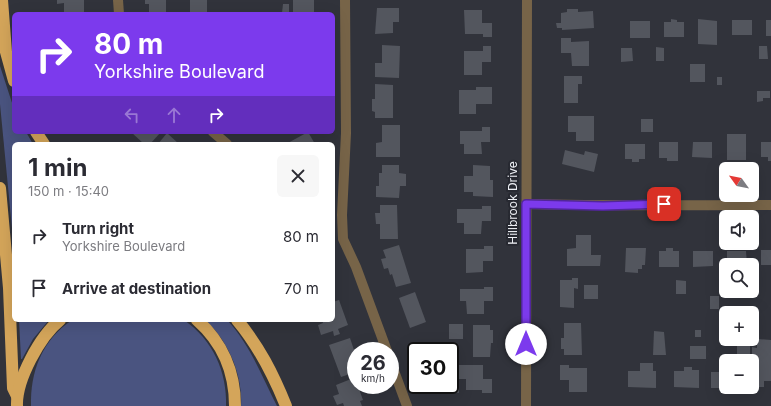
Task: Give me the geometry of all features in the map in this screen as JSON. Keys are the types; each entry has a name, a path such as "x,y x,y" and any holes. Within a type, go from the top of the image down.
{"highway":[{"path":"2,0 6,52 12,74"},
{"path":"0,188 9,288 13,388 17,401"},
{"path":"17,401 35,351 44,337 58,322"},
{"path":"199,322 218,343 226,359 232,375 235,406"},
{"path":"240,322 264,357 286,406"}],"street":[{"path":"118,0 118,12"},
{"path":"345,0 346,133 338,214 343,239 356,267 384,342"},
{"name":"Hillbrook Drive","path":"526,406 527,0"},
{"path":"215,134 225,142"},
{"path":"526,204 603,206 664,204 771,205"},
{"path":"399,384 407,406"}],"shaded area":[{"path":"0,66 12,103 12,134 27,134 32,142 12,142 12,228 0,104"},
{"path":"19,322 47,322 33,339 21,359"},
{"path":"70,322 186,322 203,337 216,358 224,381 226,406 31,406 33,381 40,358 53,337"},
{"path":"207,322 229,322 235,329 255,361 277,406 241,406 241,394 237,370 227,348"}],"building":[{"path":"57,0 84,0 84,12 64,12 64,3 57,4"},
{"path":"145,0 166,0 166,12 149,12 149,4 145,4"},
{"path":"190,0 207,0 207,12 190,12"},
{"path":"293,0 314,0 314,12 293,12"},
{"path":"283,4 289,4 289,12 282,12"},
{"path":"377,8 399,8 399,22 393,22 393,33 375,34"},
{"path":"567,9 578,9 578,12 593,11 594,28 562,30 562,28 557,28 556,23 561,23 561,13 567,12"},
{"path":"464,10 482,10 482,23 492,23 492,37 483,37 483,34 465,34"},
{"path":"671,19 677,20 677,22 684,22 684,37 664,37 664,22 671,22"},
{"path":"698,19 717,21 717,45 698,44"},
{"path":"732,20 752,20 752,35 732,35"},
{"path":"766,20 771,20 771,36 766,36"},
{"path":"630,21 650,21 650,38 630,38"},
{"path":"561,38 571,38 571,42 589,41 589,66 572,66 571,53 561,53"},
{"path":"382,45 400,46 399,78 375,77 375,63 382,63"},
{"path":"483,46 491,46 491,62 482,62 482,75 464,75 464,51 483,51"},
{"path":"759,46 767,46 768,59 759,59"},
{"path":"656,47 664,48 664,61 656,61"},
{"path":"621,48 632,48 633,61 621,62"},
{"path":"690,64 705,64 705,82 690,82"},
{"path":"564,76 582,76 582,84 578,84 578,103 564,103"},
{"path":"717,77 722,77 722,85 717,85"},
{"path":"375,84 393,85 393,118 375,118 375,112 372,111 372,99 375,99"},
{"path":"476,87 492,87 492,104 476,104 476,114 459,114 459,90 476,90"},
{"path":"757,91 770,91 770,98 763,98 763,101 757,102"},
{"path":"568,116 594,116 594,141 576,141 576,132 568,132"},
{"path":"641,119 653,119 653,132 641,132"},
{"path":"382,125 400,125 400,157 376,157 376,143 382,142"},
{"path":"482,127 490,127 490,142 481,142 482,154 464,154 464,144 460,144 460,131 482,131"},
{"path":"133,134 159,134 152,142 142,142"},
{"path":"166,134 168,134 177,142 160,142"},
{"path":"304,134 309,134 314,142 290,142"},
{"path":"727,134 746,134 746,160 727,160"},
{"path":"659,142 678,142 678,161 667,161 667,158 659,158"},
{"path":"693,142 712,142 712,158 692,157"},
{"path":"761,142 771,142 771,161 768,161 768,157 761,157"},
{"path":"625,144 645,144 645,159 639,159 639,162 632,162 632,159 625,159"},
{"path":"565,150 584,155 585,151 598,154 594,172 562,164"},
{"path":"382,165 399,165 399,173 406,174 406,186 400,186 399,198 376,197 376,186 379,186 379,173 382,173"},
{"path":"473,165 490,166 490,180 493,180 493,197 473,196 473,192 464,192 464,176 473,176"},
{"path":"380,205 397,205 398,239 380,239 380,224 376,224 375,213 380,213"},
{"path":"482,206 491,206 491,221 482,221 481,234 464,234 464,223 457,223 457,209 482,209"},
{"path":"576,235 591,235 591,255 601,255 600,266 567,266 567,249 576,248"},
{"path":"399,245 411,283 396,287 392,274 390,275 388,268 384,269 381,259 386,258 383,250"},
{"path":"484,246 493,246 493,261 483,261 483,272 466,273 466,249 484,249"},
{"path":"626,248 646,248 645,265 642,265 642,269 638,269 638,273 625,272"},
{"path":"666,248 673,248 673,251 679,251 679,267 659,267 659,251 666,251"},
{"path":"761,250 771,250 771,265 761,265"},
{"path":"693,251 713,251 713,266 693,267"},
{"path":"727,251 746,251 746,258 727,258"},
{"path":"572,278 578,278 578,289 574,288 574,308 560,307 560,280 572,280"},
{"path":"676,280 686,281 686,294 676,294"},
{"path":"584,285 598,285 598,299 584,299"},
{"path":"484,287 493,287 493,301 484,301 484,314 467,314 466,301 460,301 460,289 484,289"},
{"path":"415,292 426,322 410,328 399,298"},
{"path":"710,296 719,296 719,309 710,309"},
{"path":"339,300 348,325 338,329 340,334 334,336 333,331 321,335 318,325 323,322 335,322 335,301"},
{"path":"564,323 581,323 582,355 564,355 564,349 561,349 561,338 564,338"},
{"path":"449,324 463,324 463,339 449,339"},
{"path":"473,325 490,325 490,330 493,330 493,343 491,343 490,357 473,357"},
{"path":"695,330 701,330 701,337 695,337"},
{"path":"654,331 664,332 666,355 653,355"},
{"path":"350,338 351,342 347,342 347,375 341,377 329,345"},
{"path":"759,339 771,340 771,381 764,381 764,387 759,387 759,354 752,354 752,347 757,348 757,346 759,346"},
{"path":"690,346 706,346 706,359 690,359"},
{"path":"737,346 750,346 750,354 737,354"},
{"path":"640,363 653,363 653,371 656,371 656,388 628,387 628,371 640,371"},
{"path":"459,365 483,365 483,379 492,379 492,393 482,393 482,390 466,390 466,379 459,379"},
{"path":"560,365 569,365 569,368 587,368 587,392 569,392 569,380 560,380"},
{"path":"684,367 692,367 692,370 699,370 699,388 674,387 674,371 684,371"},
{"path":"711,372 719,372 719,388 711,388"},
{"path":"347,381 347,394 361,394 363,400 360,401 362,406 344,406 343,403 337,405 333,396 339,394 336,385"}],"route":[{"path":"526,344 526,204 603,206 664,204"}]}
